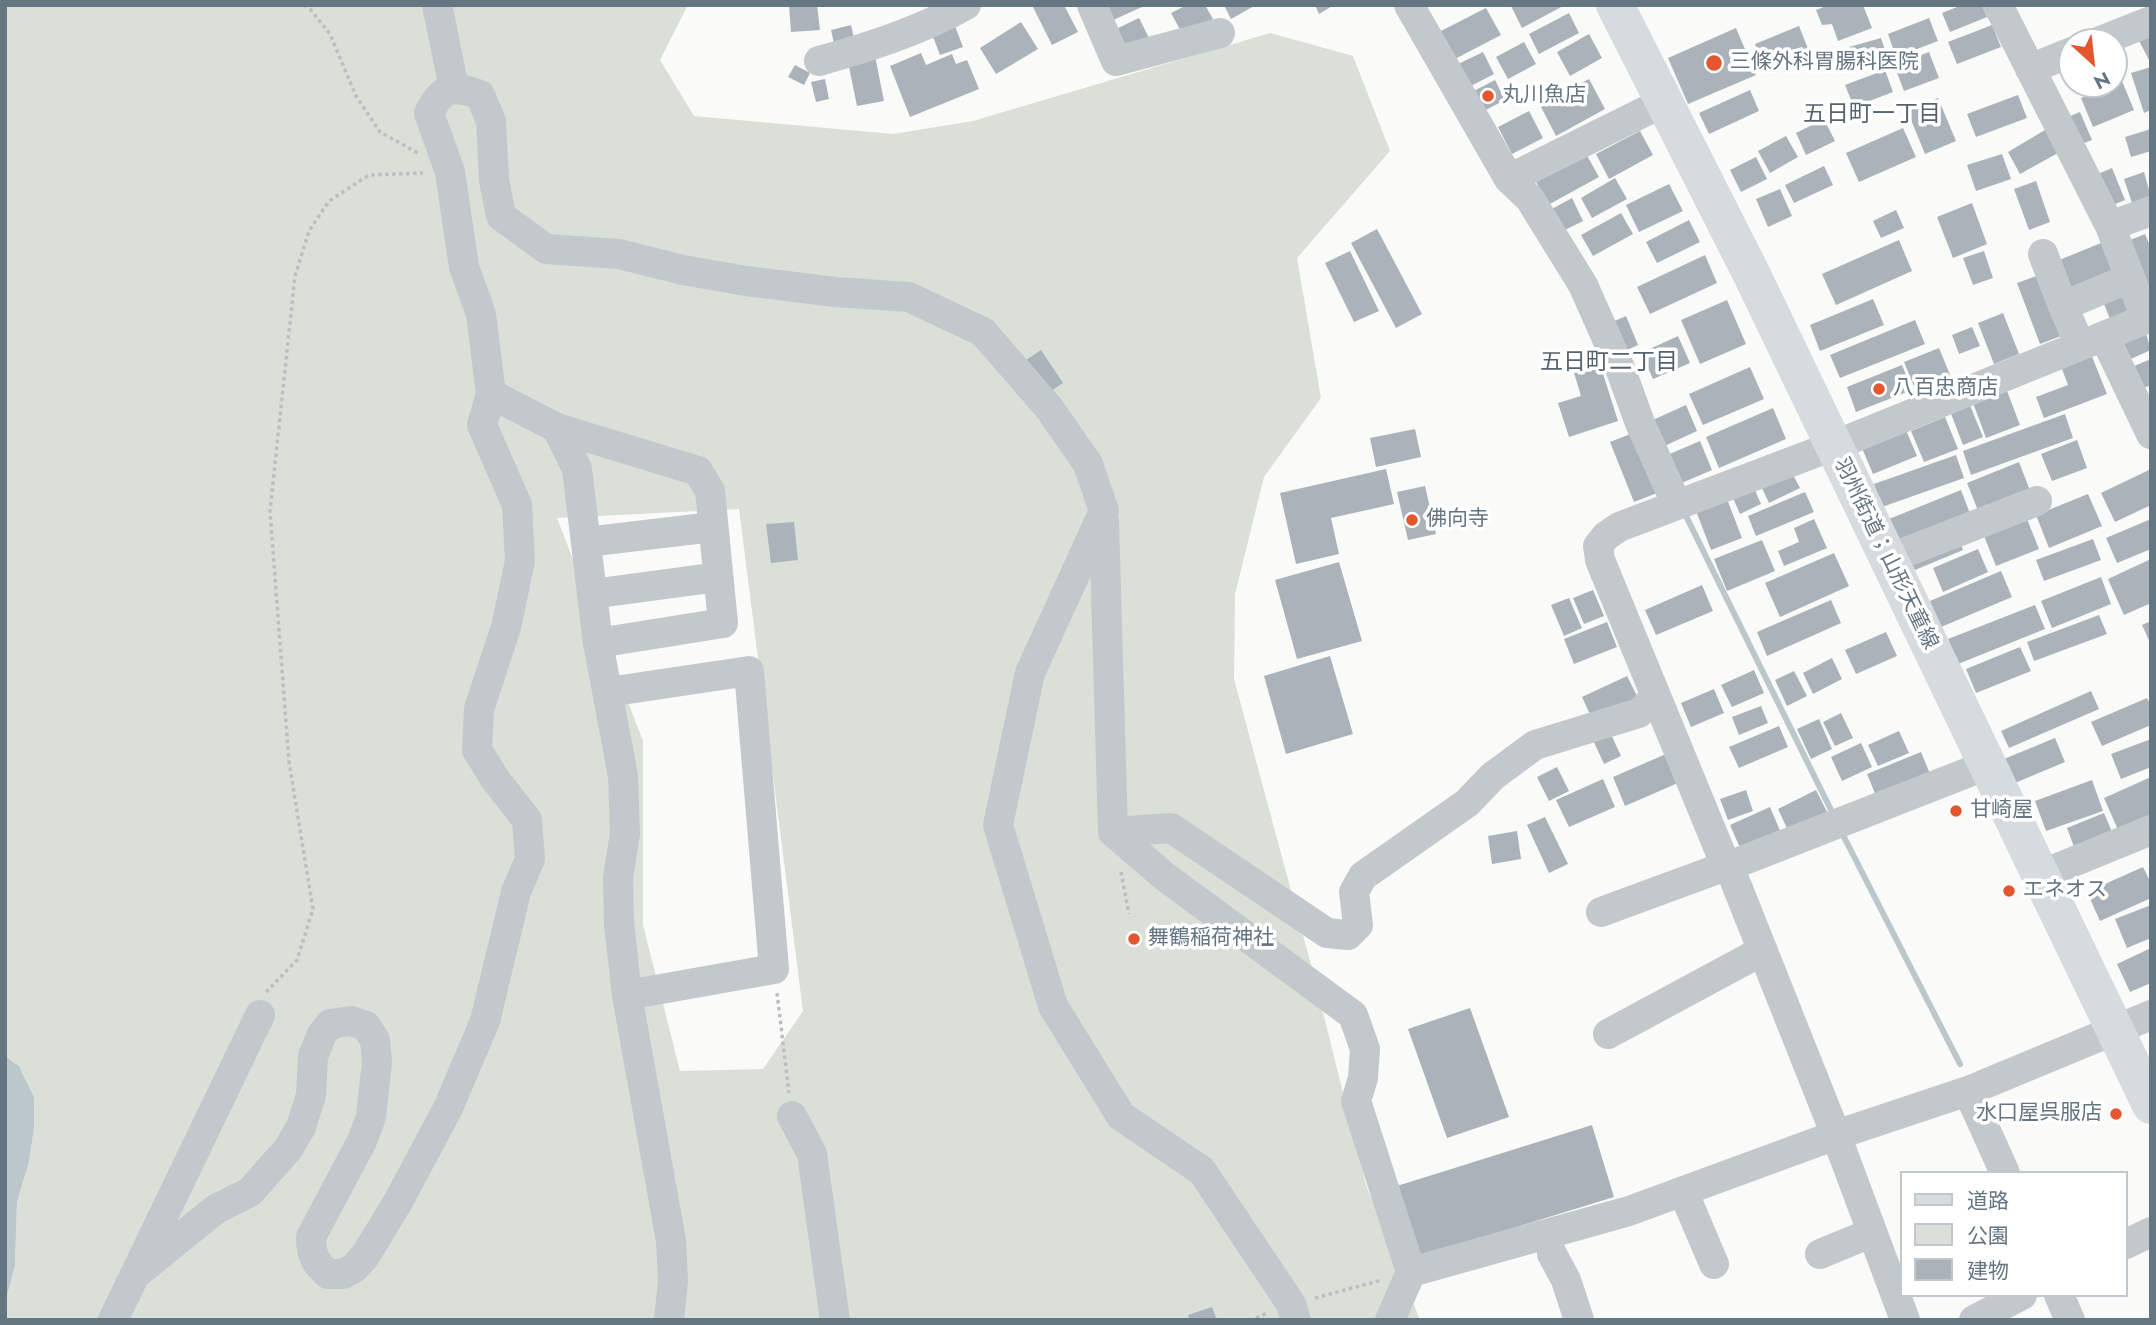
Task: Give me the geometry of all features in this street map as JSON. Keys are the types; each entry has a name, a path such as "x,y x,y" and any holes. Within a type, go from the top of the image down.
{"main road":[{"name":"羽州街道；山形天童線","path":"1615,5 1751,273 2151,1104"}],"street":[{"path":"437,5 454,88"},
{"path":"819,61 940,20 966,5"},
{"path":"1092,5 1116,61 1220,33"},
{"path":"1409,5 1509,179 1530,199 1583,285 1620,368 1640,424 1677,505"},
{"path":"1905,1320 1836,1135 1601,560 1598,546 1619,527 1833,446 2148,318 2110,226 1998,5"},
{"path":"2128,30 2151,21"},
{"path":"2029,69 2058,58"},
{"path":"137,1273 216,1209 250,1192 273,1167 288,1149 300,1127 311,1095 313,1056 323,1034 330,1024 351,1021 366,1026 375,1040 375,1095 362,1141 311,1237 311,1253 328,1274 342,1274 354,1268 365,1256 399,1200 448,1108 485,1021 516,892 530,859 527,820 495,779 477,750 479,709 506,627 520,561 517,505 482,425 491,394 481,314 464,267 450,172 429,113 436,97 454,88 463,88 480,94 491,121 494,180 501,216 546,249 619,254 682,270 759,282 835,292 909,297 984,332 1049,408 1088,464 1104,511 1113,832 1164,876 1353,1015 1365,1049 1363,1078 1356,1101 1411,1272 1390,1320"},
{"path":"1509,179 1664,102"},
{"path":"2110,226 2151,211"},
{"path":"2043,254 2063,306 2092,341 2151,434"},
{"path":"2063,306 2130,278"},
{"path":"491,394 557,428 698,471 710,491 723,622 598,643"},
{"path":"557,428 577,469 598,643 623,776 625,833 618,878 619,923 627,995 671,1241 673,1281 669,1320"},
{"path":"1888,559 2037,501"},
{"path":"1104,511 1030,673 998,825 1053,1006 1121,1116 1202,1171 1293,1312"},
{"path":"586,542 713,527"},
{"path":"592,594 718,577"},
{"path":"608,692 749,671 774,969 627,995"},
{"path":"1113,832 1171,828 1327,933 1348,935 1358,925 1354,892 1363,876 1467,803 1493,776 1535,745 1639,713 1656,696"},
{"path":"1601,912 1728,866 1987,765"},
{"path":"2041,875 2151,830"},
{"path":"1608,1034 1762,951"},
{"path":"113,1320 262,1004"},
{"path":"1411,1272 1629,1211 1836,1135 1968,1091 2151,1015"},
{"path":"1968,1091 2004,1171"},
{"path":"792,1116 812,1154 835,1320"},
{"path":"1684,1191 1714,1264"},
{"path":"2128,1243 2151,1232"},
{"path":"1820,1254 1871,1233"},
{"path":"1552,1254 1566,1280 1579,1320"},
{"path":"1974,1320 2018,1297"},
{"path":"2060,1297 2070,1320"}],"path":[{"path":"304,5 330,34 356,96 380,132 450,172"},
{"path":"262,1004 297,960 313,909 289,762 270,511 295,276 309,232 329,201 369,175 450,172"},
{"path":"774,969 792,1116"},
{"path":"1256,1318 1293,1312 1411,1272"}],"green space":[{"path":"5,5 688,5 660,60 694,116 893,134 973,121 1270,33 1353,56 1390,151 1297,258 1321,398 1264,477 1235,594 1234,679 1314,976 1366,1185 1420,1320 5,1320 5,1303 15,1266 17,1202 29,1162 34,1128 34,1097 19,1066 5,1056","holes":["739,509 803,1011 763,1069 680,1071 643,925 643,741 557,518"]}],"shaded area":[{"path":"5,1056 19,1066 34,1097 34,1128 29,1162 17,1202 15,1266 5,1303"}],"building":[{"path":"789,5 817,5 820,30 791,32"},
{"path":"1032,5 1064,5 1078,32 1052,45"},
{"path":"1104,5 1141,5 1142,7 1111,21"},
{"path":"1187,5 1205,5 1213,19 1183,35 1171,13"},
{"path":"1224,5 1256,5 1231,19"},
{"path":"1315,5 1334,5 1319,14"},
{"path":"1565,5 1522,28 1511,6"},
{"path":"1829,5 1863,5 1872,28 1838,41 1832,24 1822,25 1816,10"},
{"path":"1962,5 1982,5 1987,17 1950,32 1942,13"},
{"path":"1486,8 1501,35 1451,61 1437,33"},
{"path":"1569,13 1579,33 1539,54 1529,34"},
{"path":"1139,18 1150,40 1123,53 1112,31"},
{"path":"1929,18 1938,41 1896,57 1888,34"},
{"path":"1021,22 1038,49 996,74 980,48"},
{"path":"851,25 855,43 835,48 831,30"},
{"path":"1992,25 2001,47 1957,64 1948,42"},
{"path":"955,26 963,47 940,55 932,34"},
{"path":"1799,26 1810,54 1766,72 1755,44"},
{"path":"1736,28 1756,75 1688,104 1668,58"},
{"path":"2151,30 2151,59 2149,60 2137,37"},
{"path":"1589,34 1602,58 1570,76 1557,52"},
{"path":"1881,38 1887,56 1854,66 1849,47"},
{"path":"1524,42 1536,64 1508,79 1496,57"},
{"path":"1483,52 1494,74 1465,89 1454,66"},
{"path":"1929,52 1939,78 1904,91 1894,65"},
{"path":"921,53 926,65 952,54 956,64 967,60 979,89 910,117 890,66"},
{"path":"875,56 884,101 857,106 848,62"},
{"path":"795,65 810,73 804,85 788,77"},
{"path":"2151,67 2151,110 2144,113 2131,73"},
{"path":"1885,70 1893,92 1854,107 1845,85"},
{"path":"825,79 829,99 816,102 811,82"},
{"path":"1589,79 1605,109 1556,136 1540,105"},
{"path":"1495,80 1505,100 1478,114 1468,94"},
{"path":"1750,90 1759,111 1709,134 1699,113"},
{"path":"2018,95 2027,118 1976,137 1967,114"},
{"path":"2128,96 2134,110 2093,127 2081,98 2128,98"},
{"path":"1938,98 1956,141 1925,154 1907,110"},
{"path":"1529,111 1543,138 1512,154 1498,127"},
{"path":"2080,112 2092,140 2074,147 2063,119"},
{"path":"1824,119 1835,141 1806,155 1796,133"},
{"path":"1903,128 1916,157 1859,182 1846,153"},
{"path":"2151,129 2151,151 2131,157 2125,137"},
{"path":"2045,130 2058,153 2020,174 2008,152"},
{"path":"1640,131 1653,155 1609,179 1596,154"},
{"path":"1786,136 1798,157 1770,173 1758,151"},
{"path":"1585,152 1599,177 1548,205 1535,180"},
{"path":"2002,154 2011,179 1976,191 1967,165"},
{"path":"1756,157 1767,179 1741,192 1730,170"},
{"path":"1824,166 1833,185 1794,203 1785,185"},
{"path":"2112,168 2125,200 2106,208 2093,176"},
{"path":"2144,172 2151,197 2132,203 2124,179"},
{"path":"1615,178 1627,199 1592,218 1581,198"},
{"path":"2036,181 2050,222 2029,230 2014,189"},
{"path":"1669,184 1683,211 1639,232 1626,205"},
{"path":"1780,189 1792,216 1768,227 1756,199"},
{"path":"1572,198 1583,221 1559,233 1548,211"},
{"path":"1972,203 1987,244 1953,258 1937,217"},
{"path":"1896,210 1904,228 1881,238 1873,221"},
{"path":"1621,213 1633,234 1593,256 1581,235"},
{"path":"1689,220 1700,242 1657,263 1646,242"},
{"path":"1377,229 1422,314 1396,328 1351,243"},
{"path":"2145,234 2151,248 2151,303 2123,243"},
{"path":"1899,240 1912,271 1836,305 1822,274"},
{"path":"2101,243 2113,274 2069,291 2057,261"},
{"path":"1350,251 1379,311 1354,322 1325,263"},
{"path":"1984,251 1993,278 1973,285 1963,258"},
{"path":"1705,255 1717,283 1650,314 1637,287"},
{"path":"2042,274 2064,335 2040,344 2017,283"},
{"path":"2124,289 2132,309 2110,319 2102,299"},
{"path":"1873,299 1884,325 1820,351 1810,325"},
{"path":"1727,300 1746,344 1700,364 1681,320"},
{"path":"2003,313 2019,354 1994,364 1978,323"},
{"path":"1626,316 1638,345 1620,353 1608,324"},
{"path":"1915,320 1925,344 1840,378 1830,355"},
{"path":"1972,327 1980,346 1959,354 1952,335"},
{"path":"2144,327 2151,350 2126,361 2116,339"},
{"path":"1678,336 1690,363 1653,379 1641,353"},
{"path":"1939,348 1953,382 1918,396 1904,362"},
{"path":"2089,349 2107,394 2044,418 2036,397 2068,385 2059,361"},
{"path":"1041,350 1063,383 1045,395 1023,362"},
{"path":"2151,359 2151,385 2137,391 2127,369"},
{"path":"1600,364 1618,421 1569,437 1558,403 1581,396 1574,373"},
{"name":"八百忠商店","path":"1902,365 1912,390 1856,412 1847,387"},
{"path":"1750,367 1764,399 1703,425 1689,394"},
{"path":"2007,391 2020,425 1986,438 1973,403"},
{"path":"1969,403 1983,437 1963,445 1950,411"},
{"path":"1686,405 1697,431 1658,449 1646,423"},
{"path":"1773,408 1786,439 1719,468 1706,437"},
{"path":"2065,414 2073,438 1971,475 1963,451"},
{"path":"1945,417 1958,449 1924,462 1911,431"},
{"path":"1905,428 1917,456 1873,474 1861,446"},
{"path":"1415,429 1421,457 1376,467 1370,438"},
{"path":"1633,433 1657,493 1634,502 1610,442"},
{"path":"2077,440 2087,468 2052,481 2041,454"},
{"path":"1700,441 1712,470 1677,485 1665,456"},
{"path":"1956,455 1964,478 1882,507 1874,484"},
{"path":"2019,462 2031,493 1979,513 1967,483"},
{"path":"1386,469 1394,504 1331,518 1339,554 1296,564 1280,493"},
{"path":"2151,469 2151,505 2115,522 2101,493"},
{"path":"1791,471 1800,488 1769,503 1761,486"},
{"path":"1425,486 1436,534 1408,540 1397,492"},
{"path":"1754,488 1761,504 1740,514 1733,498"},
{"path":"1961,490 1971,516 1900,545 1889,519"},
{"path":"1805,492 1814,512 1756,536 1748,516"},
{"path":"2088,494 2102,526 2049,548 2036,515"},
{"path":"1727,499 1742,538 1711,550 1696,511"},
{"path":"1814,519 1827,548 1784,566 1778,551 1799,542 1794,528"},
{"path":"2027,519 2039,549 1996,566 1984,536"},
{"path":"2151,519 2151,549 2117,563 2106,538"},
{"path":"794,522 798,560 771,563 766,524"},
{"path":"1958,537 1963,550 1915,570 1909,557"},
{"path":"2093,539 2101,560 2044,581 2036,560"},
{"path":"1762,540 1775,571 1727,591 1714,559"},
{"path":"1978,549 1988,572 1943,592 1933,568"},
{"path":"1834,553 1849,586 1780,617 1765,583"},
{"path":"2151,559 2151,603 2124,615 2108,579"},
{"path":"1339,562 1362,641 1297,659 1275,580"},
{"path":"2001,571 2012,597 1941,627 1930,601"},
{"path":"2101,577 2111,604 2052,628 2041,601"},
{"path":"1702,585 1713,611 1656,635 1645,610"},
{"path":"1593,590 1604,616 1584,624 1573,598"},
{"path":"1569,598 1582,628 1564,636 1551,605"},
{"path":"1831,600 1841,623 1767,656 1757,632"},
{"path":"2035,605 2045,629 1958,664 1948,639"},
{"path":"2099,615 2107,634 2034,661 2027,642"},
{"path":"2151,621 2151,645 2142,625"},
{"path":"1607,622 1617,647 1574,664 1564,639"},
{"path":"1886,632 1897,656 1856,674 1845,650"},
{"path":"2020,647 2031,671 1976,693 1966,669"},
{"path":"1330,656 1353,734 1286,754 1264,676"},
{"path":"1832,658 1842,679 1813,694 1803,673"},
{"path":"1754,670 1764,693 1732,707 1721,685"},
{"path":"1794,671 1807,696 1787,706 1775,680"},
{"path":"1627,676 1639,700 1593,721 1582,697"},
{"path":"1714,689 1724,713 1691,727 1681,703"},
{"path":"2091,691 2099,709 2009,748 2001,731"},
{"path":"2147,698 2151,706 2151,725 2102,746 2091,722"},
{"path":"1761,706 1768,723 1739,735 1732,717"},
{"path":"1841,713 1853,738 1835,746 1823,722"},
{"path":"1819,719 1832,749 1811,759 1797,729"},
{"path":"1779,726 1788,747 1739,768 1729,747"},
{"path":"1609,730 1621,756 1604,764 1592,738"},
{"path":"1899,731 1909,753 1878,766 1868,745"},
{"path":"2055,738 2065,762 2015,783 2004,759"},
{"path":"2151,739 2151,767 2121,779 2111,754"},
{"path":"1861,743 1872,767 1842,781 1831,757"},
{"path":"1921,752 1933,781 1879,803 1867,774"},
{"path":"1666,754 1678,783 1625,806 1613,777"},
{"path":"1557,767 1569,791 1549,801 1537,777"},
{"path":"2151,777 2151,818 2119,832 2104,798"},
{"path":"1603,779 1615,807 1569,827 1556,800"},
{"path":"2092,780 2103,811 2046,831 2035,801"},
{"path":"1746,790 1753,811 1728,820 1720,799"},
{"path":"1816,790 1831,820 1792,839 1778,809"},
{"path":"1770,807 1784,840 1744,857 1730,825"},
{"path":"2104,813 2112,832 2074,847 2067,828"},
{"path":"1545,817 1568,864 1549,873 1527,825"},
{"path":"1517,831 1521,859 1492,864 1488,836"},
{"path":"2143,867 2151,883 2151,898 2100,921 2087,892"},
{"path":"2151,905 2151,938 2127,948 2115,919"},
{"path":"2151,948 2151,983 2130,992 2117,964"},
{"path":"1470,1008 1509,1117 1447,1138 1408,1029"},
{"path":"1592,1125 1614,1197 1419,1257 1397,1186"},
{"path":"1212,1307 1217,1320 1190,1320 1188,1315"}],"waterway":[{"path":"1685,514 1831,810"},
{"path":"1844,837 1960,1064"}],"place":[{"name":"三條外科胃腸科医院","path":"1714,63"},
{"name":"丸川魚店","path":"1488,96"},
{"name":"八百忠商店","path":"1879,389"},
{"name":"佛向寺","path":"1412,520"},
{"name":"甘崎屋","path":"1956,811"},
{"name":"エネオス","path":"2009,891"},
{"name":"舞鶴稲荷神社","path":"1134,939"},
{"name":"水口屋呉服店","path":"2116,1114"}],"district":[{"name":"五日町一丁目","path":"1872,115"},
{"name":"五日町二丁目","path":"1609,363"}]}
